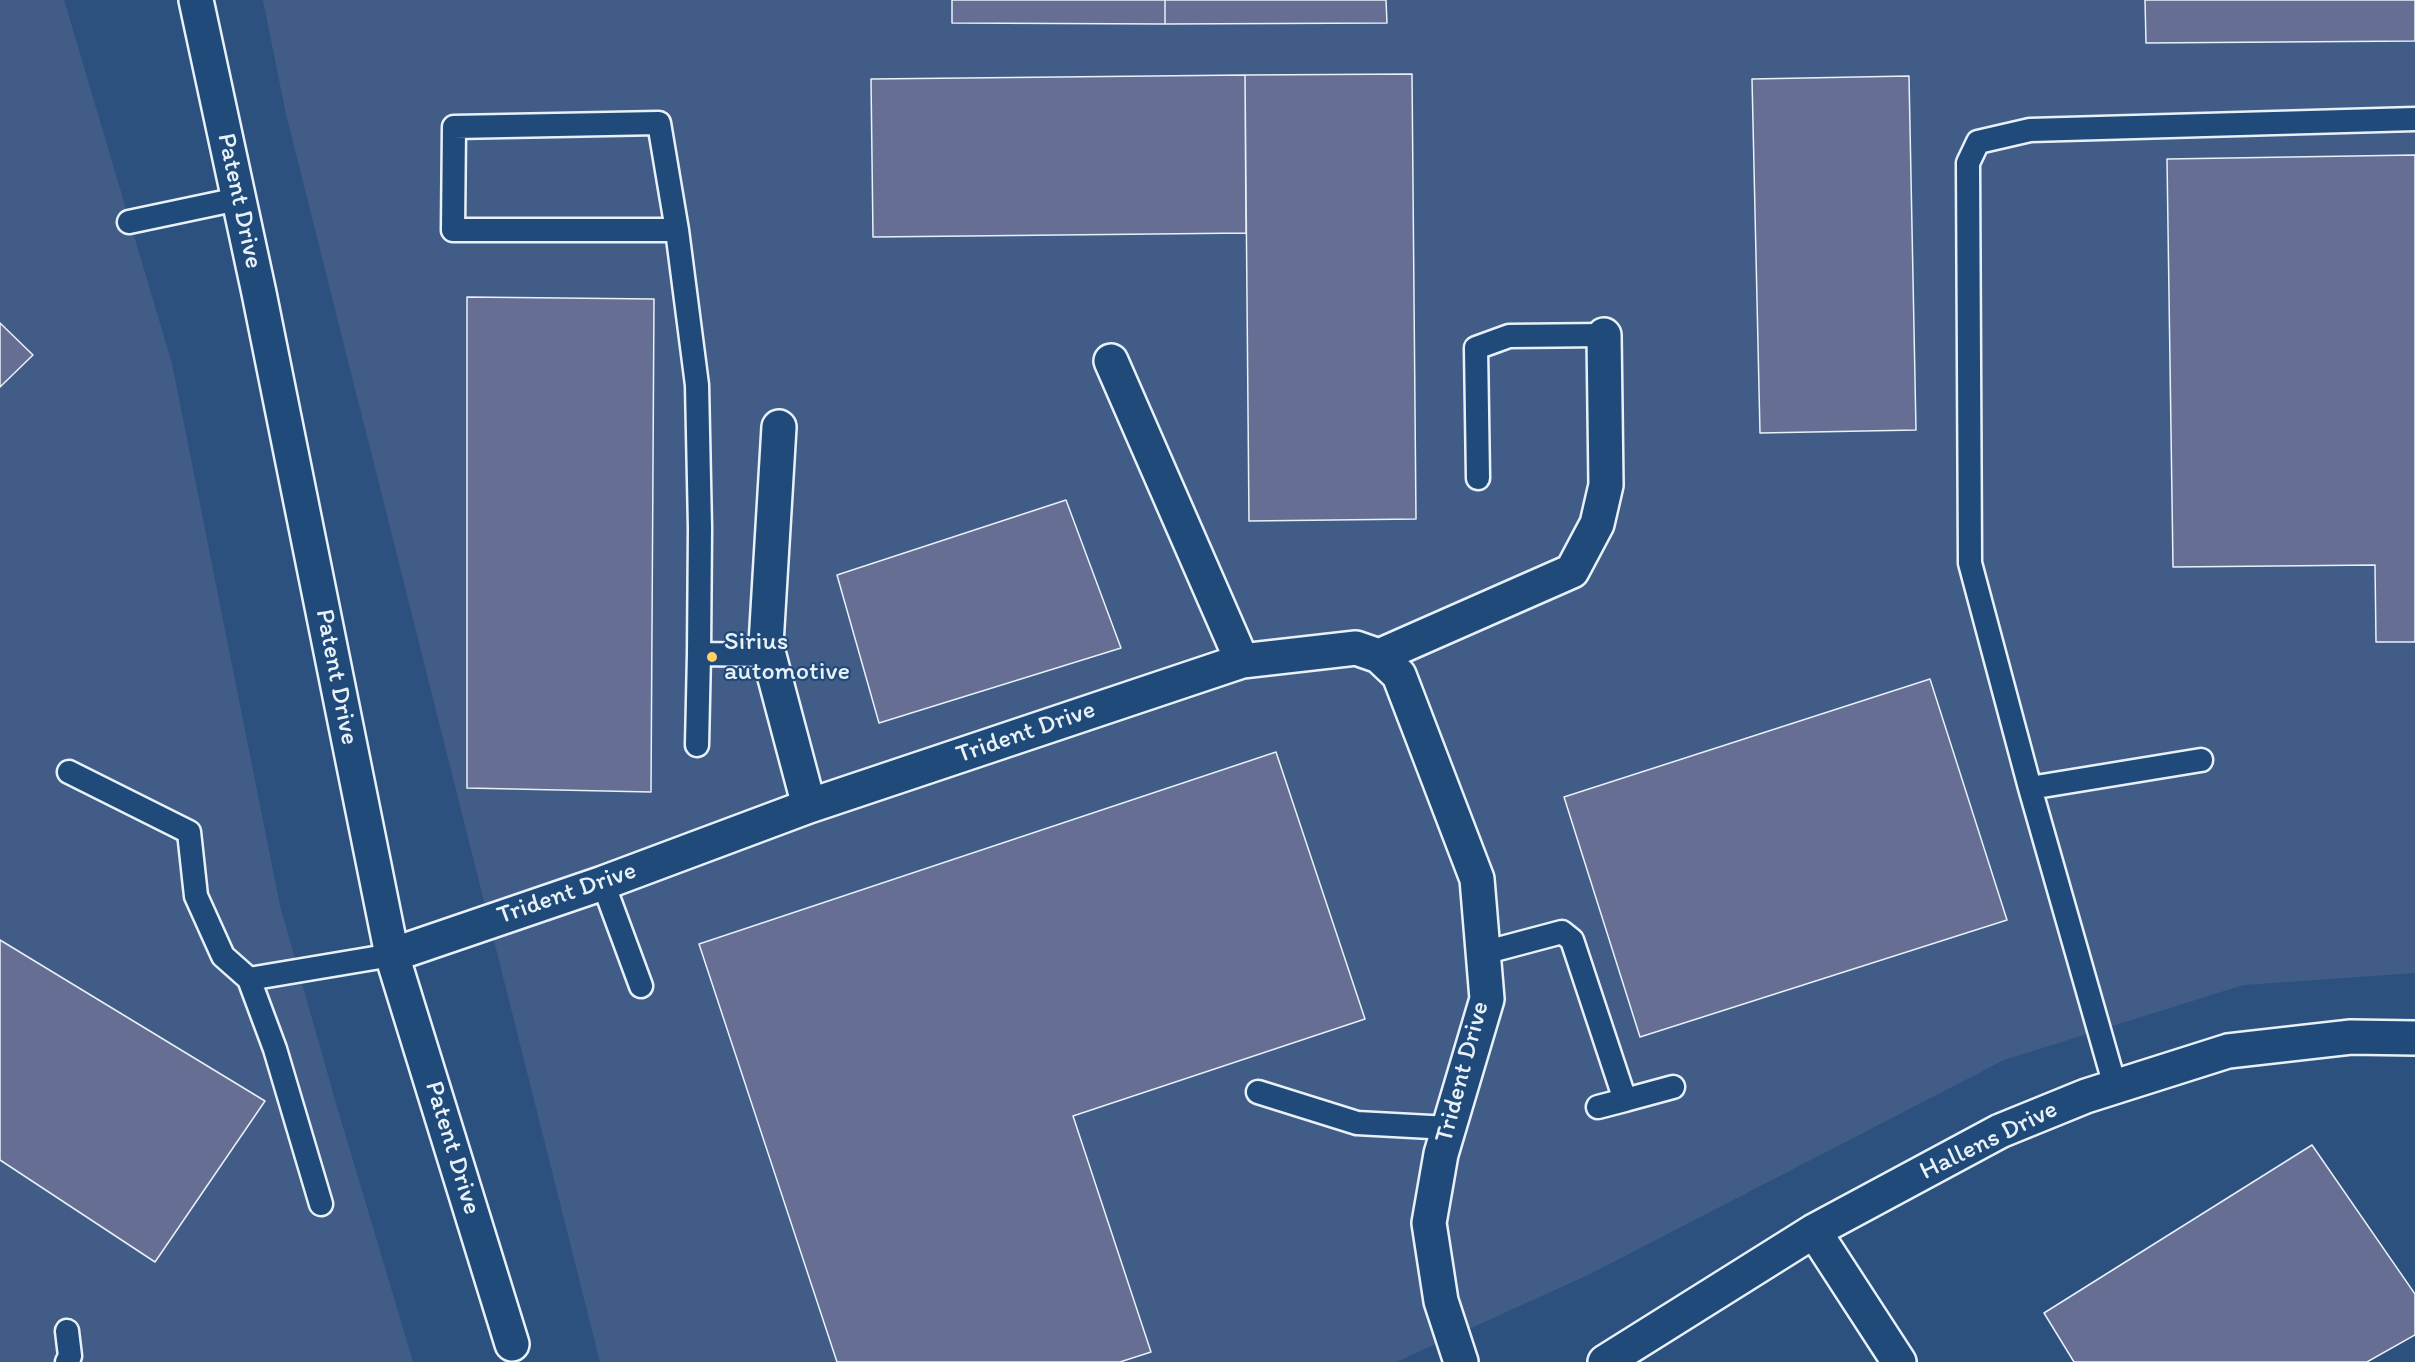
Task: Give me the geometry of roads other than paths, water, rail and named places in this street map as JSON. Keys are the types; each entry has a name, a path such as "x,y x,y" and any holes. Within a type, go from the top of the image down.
{"street":[{"name":"Patent Drive","path":"196,0 392,955 517,1356"},
{"path":"1379,656 1572,572 1597,524 1606,485 1604,335"},
{"path":"1111,361 1242,661"},
{"path":"779,427 766,644 809,806"},
{"name":"Trident Drive","path":"392,955 603,882 809,806 1242,661 1356,648 1379,656 1399,675 1477,879 1487,999 1441,1154 1429,1223 1441,1301 1461,1362"},
{"name":"Hallens Drive","path":"1605,1362 1814,1231 2000,1131 2086,1096 2228,1051 2351,1037 2415,1038"},
{"path":"1814,1231 1899,1362"}],"lane":[{"path":"2115,1086 2030,788 1970,563 1968,163 1978,142 2030,130 2415,119"},
{"path":"677,230 453,230 454,127 659,123 677,230 697,385 700,528 697,745"},
{"path":"129,222 238,199"},
{"path":"1478,478 1476,348 1509,336 1604,335"},
{"path":"699,654 769,655"},
{"path":"2030,788 2201,760"},
{"path":"69,772 189,832 196,896 223,956 249,979 275,1049 321,1204"},
{"path":"603,882 641,986"},
{"path":"1483,953 1562,932 1572,940 1625,1100"},
{"path":"249,979 392,955"},
{"path":"1598,1107 1673,1087"},
{"path":"1258,1092 1357,1124 1449,1128"},
{"path":"67,1331 70,1356 67,1362"}],"place":[{"name":"Sirius automotive","path":"712,657"}]}
